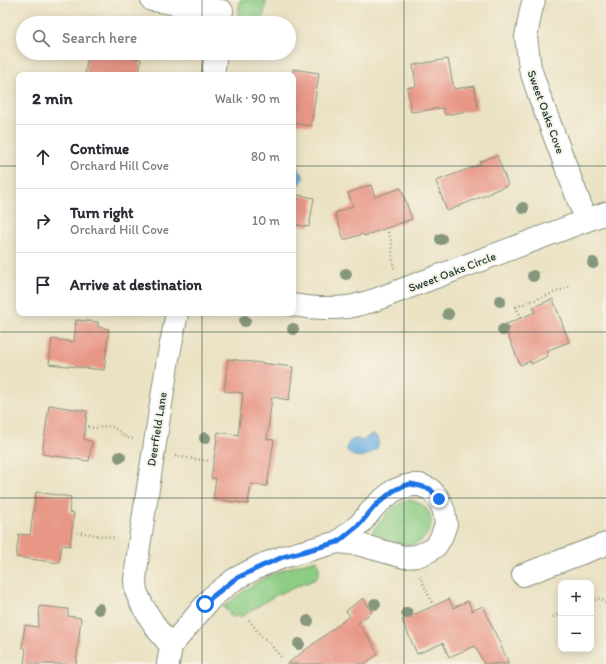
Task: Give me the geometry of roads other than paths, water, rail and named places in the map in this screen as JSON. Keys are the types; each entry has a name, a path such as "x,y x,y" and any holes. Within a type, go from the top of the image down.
{"street":[{"path":"152,0 222,11"},
{"name":"Sweet Oaks Cove","path":"534,0 526,37 530,68 586,220"},
{"path":"213,72 215,60"},
{"name":"Sweet Oaks Circle","path":"296,305 326,308 347,307 372,301 606,213"},
{"name":"Deerfield Lane","path":"169,655 136,591 135,580 168,358 176,316"},
{"path":"169,655 212,597 235,579 283,557 338,542 357,544 404,557 417,556 436,546 441,538 446,524 444,511 439,499 430,489 411,484 403,486 393,491 375,506 360,524 338,542"},
{"path":"523,575 606,544"}],"water":[{"path":"296,164 298,170 302,173 303,180 300,184 296,185"},
{"path":"372,435 377,437 378,446 371,453 358,457 349,453 347,446 352,440 355,439 364,441 367,437"}]}
